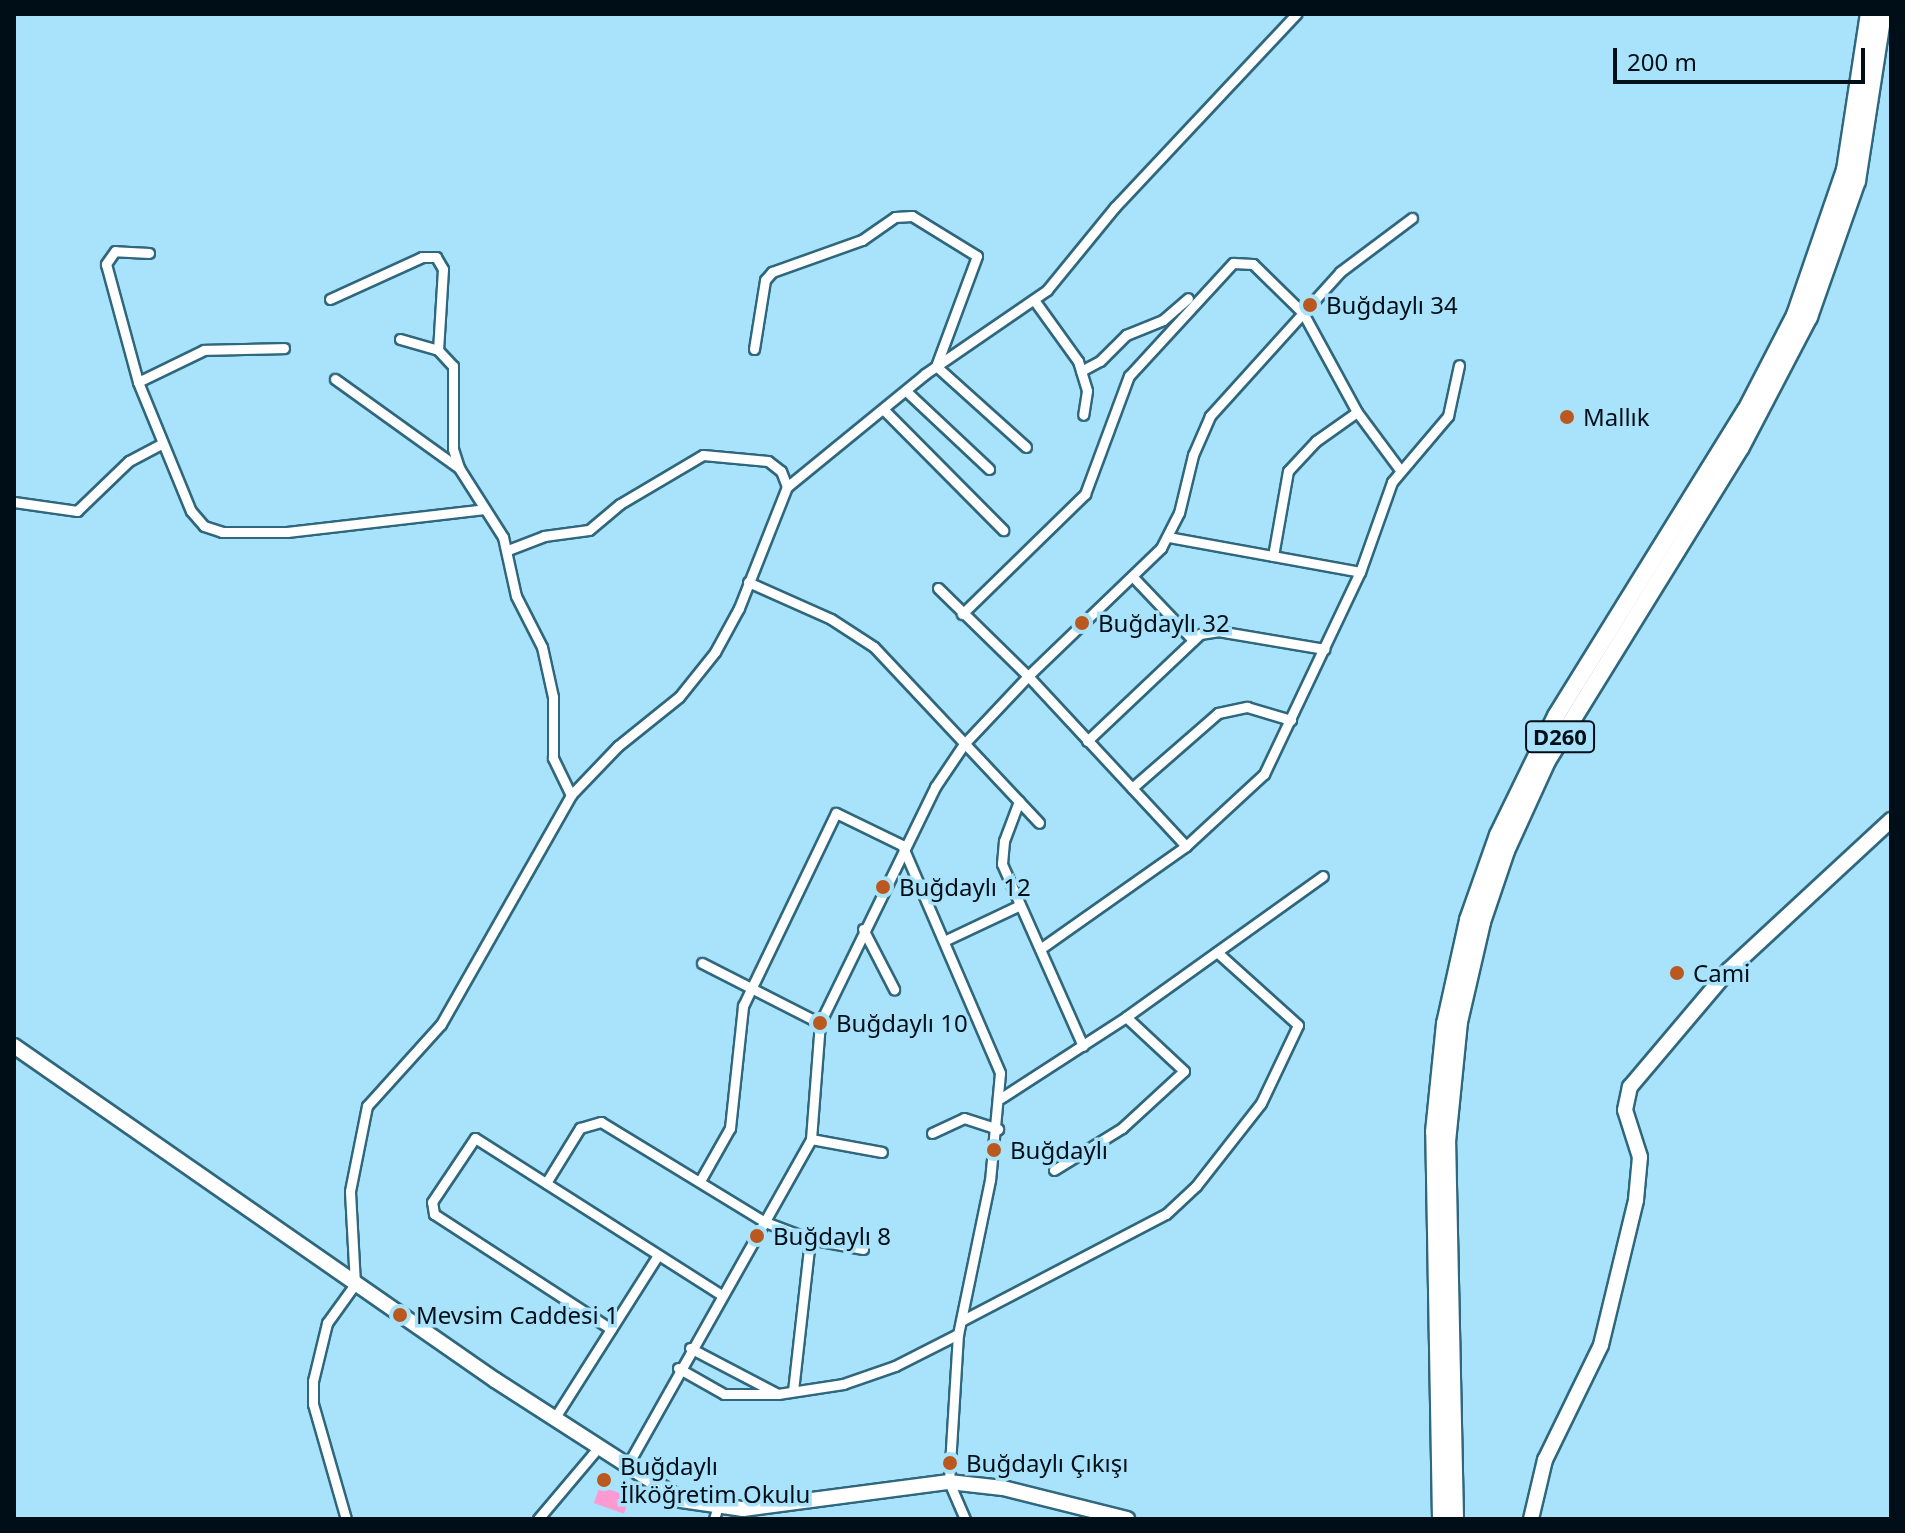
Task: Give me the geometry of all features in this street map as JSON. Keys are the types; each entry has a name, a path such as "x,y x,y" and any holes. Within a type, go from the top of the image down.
{"highway":[{"name":"D260","path":"1441,1519 1434,1132 1445,1024 1468,920 1504,821 1556,716 1739,422 1795,315 1845,170 1869,14"},
{"name":"D260","path":"1455,1519 1447,1142 1459,1022 1482,922 1514,831 1547,761 1605,660 1741,447 1809,317 1860,170 1883,14"}],"street":[{"path":"346,1519 313,1404 313,1381 323,1334 355,1284 350,1191 367,1106 441,1024 571,795 692,683 725,635 787,487 906,391 1034,300 1296,14"},
{"path":"754,349 769,274 862,240 895,217 907,215 958,240 977,256 937,368"},
{"path":"627,1466 678,1368 811,1139 820,1023 902,845 964,744 1028,676 1133,577 1168,537 1210,416 1351,262 1412,218"},
{"path":"149,253 115,251 106,260 138,382 191,511 216,531 287,532 485,509"},
{"path":"330,299 422,257 436,257 443,269 438,350"},
{"path":"962,614 1085,494 1123,385 1198,295 1229,264 1245,261 1303,313 1357,412 1400,470"},
{"path":"1081,371 1100,361 1126,335 1163,320 1198,295"},
{"path":"1034,300 1081,371 1088,396 1083,415"},
{"path":"400,339 438,350 454,369 450,431 459,468 508,550 516,596 544,654 553,697 553,758 571,795"},
{"path":"138,382 204,350 284,348"},
{"path":"1040,949 1186,846 1257,784 1291,720 1360,572 1400,470 1448,416 1459,365"},
{"path":"937,368 1026,447"},
{"path":"335,379 459,468"},
{"path":"906,391 989,469"},
{"path":"885,411 1003,530"},
{"path":"1273,556 1288,471 1316,441 1357,412"},
{"path":"14,502 77,511 129,461 163,443"},
{"path":"508,550 544,536 589,530 620,504 703,455 768,461 781,471 787,487"},
{"path":"1168,537 1360,572"},
{"path":"1133,577 1192,639"},
{"path":"748,582 860,637 900,671 1039,823"},
{"path":"938,588 1028,676 1186,846"},
{"path":"1087,741 1192,639 1218,631 1324,649"},
{"path":"1132,788 1218,713 1247,707 1291,720"},
{"path":"1019,801 1001,856 1083,1046"},
{"path":"700,1181 730,1128 743,1006 836,813 902,845 997,1062 1001,1098 998,1129 958,1334 949,1482 965,1519"},
{"path":"1531,1519 1545,1460 1596,1360 1636,1200 1640,1157 1625,1110 1630,1087 1729,970 1891,820"},
{"path":"1001,1098 1126,1017 1323,876"},
{"path":"944,941 1020,905"},
{"path":"863,929 894,989"},
{"path":"961,1321 1166,1214 1196,1186 1261,1103 1298,1025 1217,952"},
{"path":"702,963 820,1023"},
{"path":"1054,1170 1122,1128 1184,1071 1126,1017"},
{"path":"14,1046 355,1284 554,1419 681,1500 716,1514 949,1482 1003,1488 1127,1519"},
{"path":"932,1133 964,1118 998,1129"},
{"path":"546,1183 580,1128 596,1121 765,1222 810,1239 863,1249"},
{"path":"611,1329 434,1214 432,1202 475,1138 720,1294"},
{"path":"811,1139 882,1152"},
{"path":"793,1391 810,1239"},
{"path":"554,1419 658,1255"},
{"path":"678,1368 724,1394 778,1394 843,1384 895,1366 958,1334"},
{"path":"690,1348 778,1394"},
{"path":"538,1519 598,1448"}],"shaded area":[{"path":"600,1486 630,1497 624,1514 594,1503"}],"place":[{"name":"Buğdaylı 34","path":"1310,305"},
{"name":"Mallık","path":"1567,417"},
{"name":"Buğdaylı 32","path":"1082,623"},
{"name":"Buğdaylı 12","path":"883,887"},
{"name":"Cami","path":"1677,973"},
{"name":"Buğdaylı 10","path":"820,1023"},
{"name":"Buğdaylı","path":"994,1150"},
{"name":"Buğdaylı 8","path":"757,1236"},
{"name":"Mevsim Caddesi 1","path":"400,1315"},
{"name":"Buğdaylı Çıkışı","path":"950,1463"},
{"name":"Buğdaylı İlköğretim Okulu","path":"604,1480"}]}
